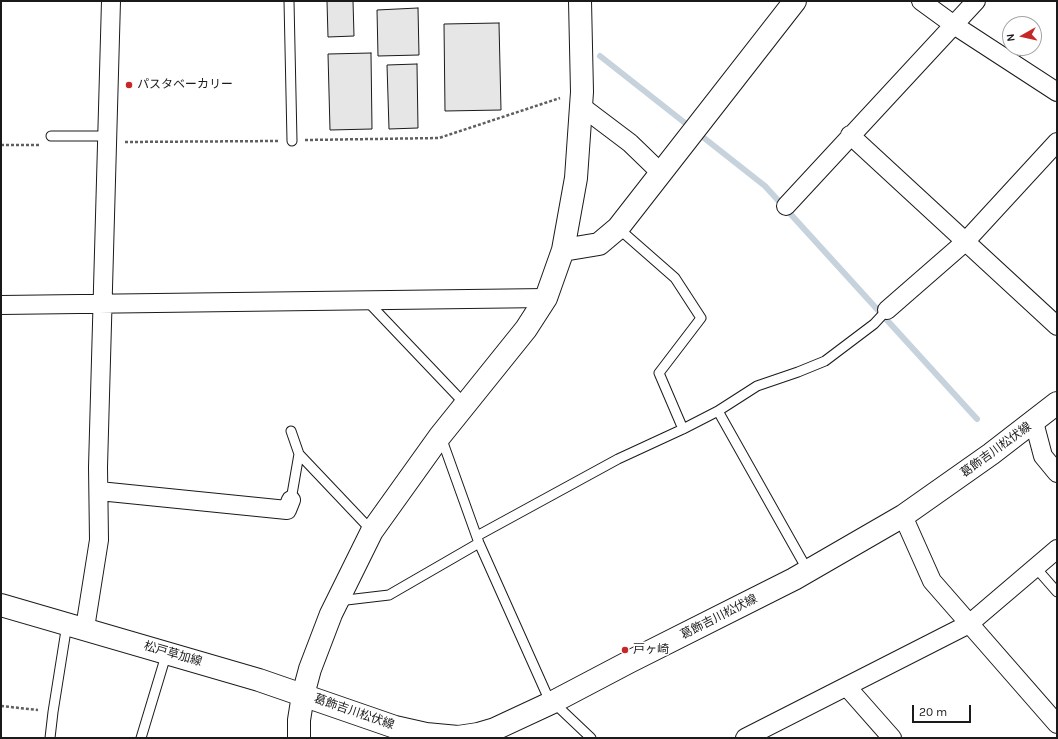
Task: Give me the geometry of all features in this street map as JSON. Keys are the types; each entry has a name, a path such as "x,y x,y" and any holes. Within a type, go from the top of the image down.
{"main road":[{"path":"299,738 299,720 303,695 310,669 337,601 372,532 440,436 526,329 546,298 563,250 576,178 581,106 580,1"},
{"path":"563,250 599,244 618,228 795,1"},
{"name":"葛飾吉川松伏線","path":"303,695 396,727 426,734 458,737 495,729 552,703 808,571 903,516 1034,422 1057,403"},
{"name":"松戸草加線","path":"1,605 167,652 303,695"}],"street":[{"path":"76,626 99,540 103,304 111,1"},
{"path":"921,1 954,25 1057,92"},
{"path":"786,206 850,135 976,1"},
{"path":"581,106 630,143 661,173"},
{"path":"850,135 1057,326"},
{"path":"887,310 965,242 1057,142"},
{"path":"1,305 546,298"},
{"path":"1034,422 1043,456 1057,473"},
{"path":"99,491 287,510 291,500"},
{"path":"903,516 932,581 1057,724"},
{"path":"745,738 969,624 1057,549"},
{"path":"847,687 892,738"}],"lane":[{"path":"289,1 292,141"},
{"path":"50,136 107,136"},
{"path":"618,228 676,278 701,318 659,373 683,430"},
{"path":"367,301 466,405"},
{"path":"337,601 389,595 478,540 618,459 683,430 718,411 757,386 825,361 874,324 887,310"},
{"path":"718,411 808,571"},
{"path":"291,431 299,454 372,532"},
{"path":"440,436 478,540 552,703 591,738"},
{"path":"291,500 299,454"},
{"path":"1036,568 1057,592"},
{"path":"50,738 53,712 76,626"},
{"path":"142,738 167,652"}],"path":[{"path":"1,706 53,712"}],"building":[{"path":"327,1 353,1 354,36 328,37"},
{"path":"418,8 419,55 378,56 377,10"},
{"path":"499,23 501,110 445,111 444,24"},
{"path":"371,53 372,129 330,130 328,54"},
{"path":"417,64 418,128 389,129 387,65"}],"waterway":[{"path":"600,56 765,186 977,419"}],"place":[{"name":"パスタベーカリー","path":"129,85"},
{"name":"戸ヶ崎","path":"625,650"}]}
